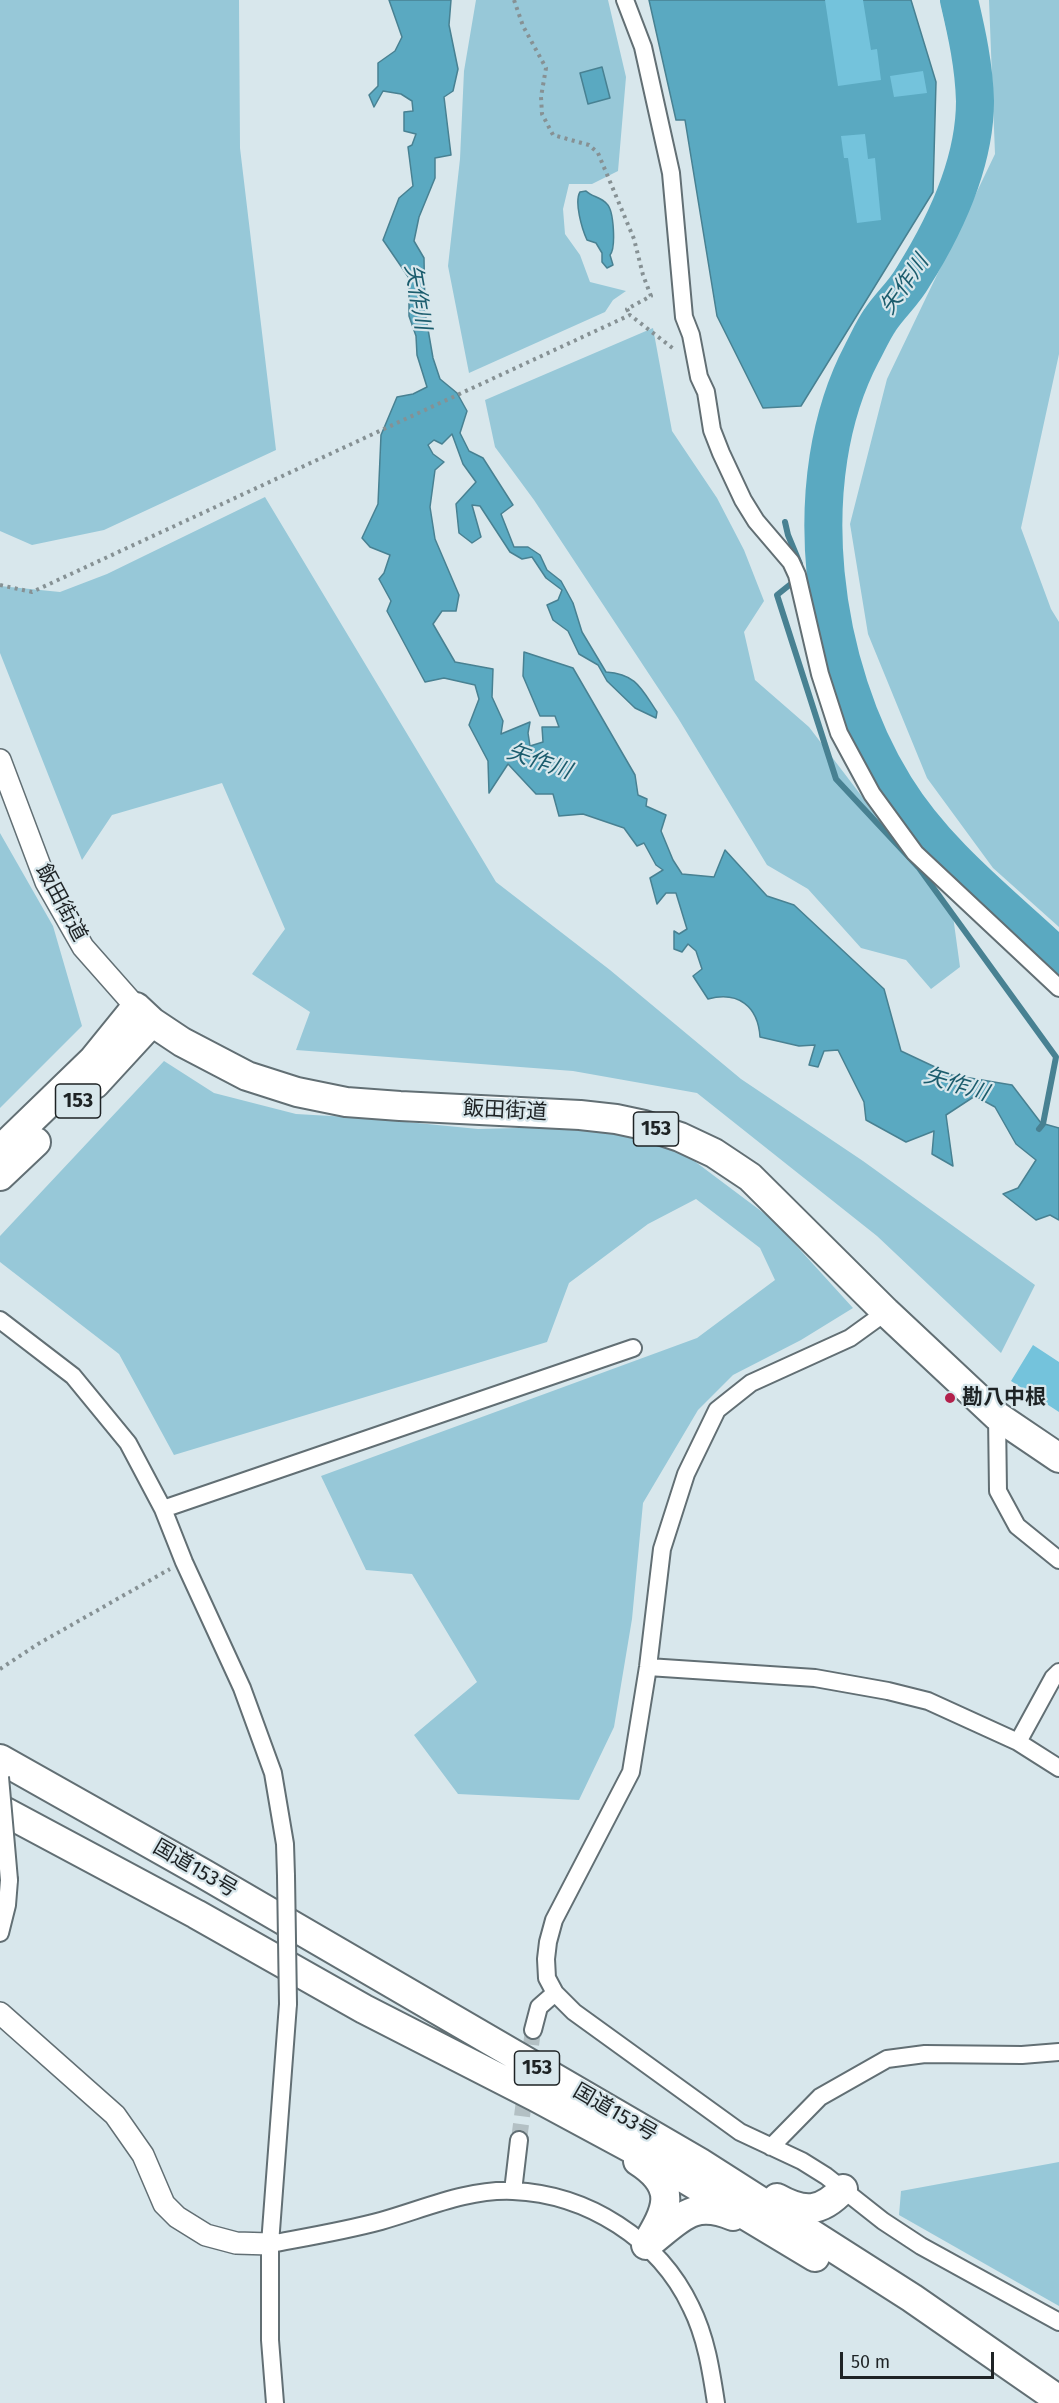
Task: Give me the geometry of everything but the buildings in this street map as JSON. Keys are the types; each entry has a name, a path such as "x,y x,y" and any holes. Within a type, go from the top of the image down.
{"highway":[{"name":"153","path":"0,1150 144,1014"},
{"name":"153","path":"0,1176 86,1093 144,1014"},
{"name":"飯田街道","path":"144,1014 182,1042 247,1076 297,1092 346,1101 400,1106 580,1115 644,1125 680,1137 714,1153 750,1177 886,1312 997,1416 1059,1458"},
{"name":"国道153号","path":"0,1759 194,1868 699,2162 912,2298 1059,2400"},
{"name":"国道153号","path":"0,1809 196,1914 364,2009 536,2097 662,2165 798,2246 1030,2403"},
{"path":"536,2097 654,2173 663,2189 666,2207 646,2245"},
{"name":"153","path":"699,2162 746,2180 794,2208 804,2210 824,2204 836,2197 843,2189"},
{"path":"646,2245 685,2215 708,2208 734,2216 798,2246"}],"street":[{"path":"626,0 643,47 671,173 684,317 693,345 699,377 706,392 712,430 743,500 756,521 791,562 797,575 820,674 836,723 872,794 915,853 1059,988"},
{"name":"飯田街道","path":"0,760 46,882 83,947 144,1014"},
{"path":"886,1312 850,1338 751,1383 717,1410 686,1474 662,1549 648,1667 632,1772 554,1920 546,1959 547,1978 555,1994 574,2012 740,2133 802,2161 921,2246 1059,2322"},
{"path":"0,1320 73,1376 128,1443 163,1509 184,1562 242,1688 273,1773 285,1844 288,2004 270,2244 270,2340 275,2403"},
{"path":"163,1509 633,1348"},
{"path":"997,1416 998,1491 1017,1527 1059,1560"},
{"path":"648,1667 815,1677 888,1691 928,1701 1018,1742 1059,1768"},
{"path":"1018,1742 1053,1678 1059,1672"},
{"path":"0,1777 9,1880 7,1905 0,1933"},
{"path":"533,2030 539,2007 555,1994"},
{"path":"0,2013 114,2115 143,2155 164,2204 177,2217 206,2235 236,2243 270,2244 347,2230 475,2194 513,2191 554,2197 582,2205 626,2230 646,2245 665,2266 691,2306 709,2358 716,2403"},
{"path":"771,2147 820,2097 887,2059 925,2054 1022,2055 1059,2052"},
{"path":"513,2191 519,2140"}],"path":[{"path":"514,0 523,26 546,68 542,114 552,135 589,145 598,153 634,239 651,296 627,309 630,315 676,351 693,345"},
{"path":"0,585 32,592 630,315"},
{"path":"0,1669 38,1644 184,1562"}],"shaded area":[{"path":"0,0 239,0 240,148 276,450 104,530 32,545 0,531"},
{"path":"476,0 608,0 626,77 618,171 592,184 569,184 563,209 565,234 580,255 590,282 626,291 613,300 605,312 469,373 448,266 460,159 464,71"},
{"path":"989,0 1059,0 1059,354 1021,528 1051,609 1059,622 1059,927 993,868 927,778 868,634 850,524 887,379 995,154"},
{"path":"653,328 672,431 717,498 744,550 764,601 744,632 755,680 809,727 953,916 960,967 931,989 906,960 861,948 808,889 767,865 678,718 534,500 495,447 485,400"},
{"path":"265,497 496,882 610,970 741,1079 863,1161 1035,1285 1001,1353 877,1236 697,1093 573,1071 296,1050 310,1012 252,974 285,929 222,783 112,815 82,860 0,653 0,586 60,592 107,574"},
{"path":"0,833 53,926 82,1026 0,1108"},
{"path":"164,1061 214,1093 296,1114 478,1129 598,1126 681,1151 773,1220 853,1308 801,1340 733,1375 698,1410 643,1503 632,1619 614,1727 579,1800 458,1794 414,1735 477,1682 412,1574 366,1570 321,1476 697,1338 775,1280 760,1248 696,1199 648,1224 569,1283 547,1342 174,1455 119,1354 0,1262 0,1236"},
{"path":"1059,2162 1059,2306 899,2215 901,2191"}],"water":[{"path":"389,0 451,0 449,25 458,69 453,91 444,97 451,155 435,158 435,178 419,217 414,241 424,258 425,312 433,358 440,379 457,393 467,411 460,433 469,451 483,458 513,505 501,514 514,547 528,547 540,555 547,570 561,581 573,603 582,632 606,672 624,676 637,684 657,712 656,718 635,708 607,681 598,665 579,654 568,631 553,620 547,605 558,600 562,590 546,578 532,557 522,559 510,552 480,506 472,505 481,537 472,543 459,533 456,504 476,482 463,464 452,434 442,444 434,440 428,445 433,454 444,462 435,470 430,507 435,539 459,595 456,611 442,611 433,624 455,662 493,669 492,697 503,721 501,734 530,722 528,733 530,746 543,742 542,727 559,727 555,716 540,716 523,676 524,652 573,668 635,775 638,795 647,799 646,806 666,815 661,831 673,860 682,874 714,877 725,850 767,896 794,905 884,989 901,1051 952,1075 1012,1085 1041,1123 1059,1128 1059,1220 1050,1215 1036,1220 1003,1194 1018,1188 1036,1160 1016,1144 995,1107 975,1096 946,1115 953,1166 932,1154 934,1131 906,1142 866,1120 864,1102 838,1050 824,1051 818,1067 809,1065 815,1045 799,1046 760,1037 755,1017 744,1003 728,997 708,999 693,976 702,969 696,951 688,944 682,952 674,949 674,931 679,934 687,929 676,893 666,893 657,904 650,878 663,870 656,865 644,843 637,846 624,828 583,814 559,816 553,794 536,794 508,764 489,793 488,761 469,725 479,699 475,685 444,678 425,682 387,611 391,601 379,579 384,573 390,555 370,547 362,538 378,504 381,435 397,397 413,394 427,387 417,355 416,336 409,316 409,278 383,240 399,198 413,186 408,147 412,145 416,134 404,131 404,112 413,111 412,101 401,94 383,91 374,107 369,95 378,86 378,63 395,51 402,37"},
{"path":"649,0 911,0 936,82 933,192 801,406 763,408 717,316 685,120 676,120"},
{"path":"941,0 972,0 981,42 952,49"},
{"path":"602,67 610,98 588,104 580,73"},
{"path":"586,191 607,204 613,221 614,238 610,255 613,265 607,268 602,262 602,253 596,243 587,240 581,223 578,196 580,192"}],"waterway":[{"name":"矢作川","path":"959,0 970,50 975,101 970,147 956,193 936,237 909,283 875,328 841,403 828,458 823,515 826,573 834,631 849,687 870,739 895,787 930,835 950,857 1059,958"},
{"path":"785,522 800,564"},
{"path":"797,579 777,595 836,779 919,868 1056,1057 1043,1124 1039,1129"}],"tunnel":[{"path":"519,2140 533,2030"}],"place":[{"name":"勘八中根","path":"950,1398"}]}
